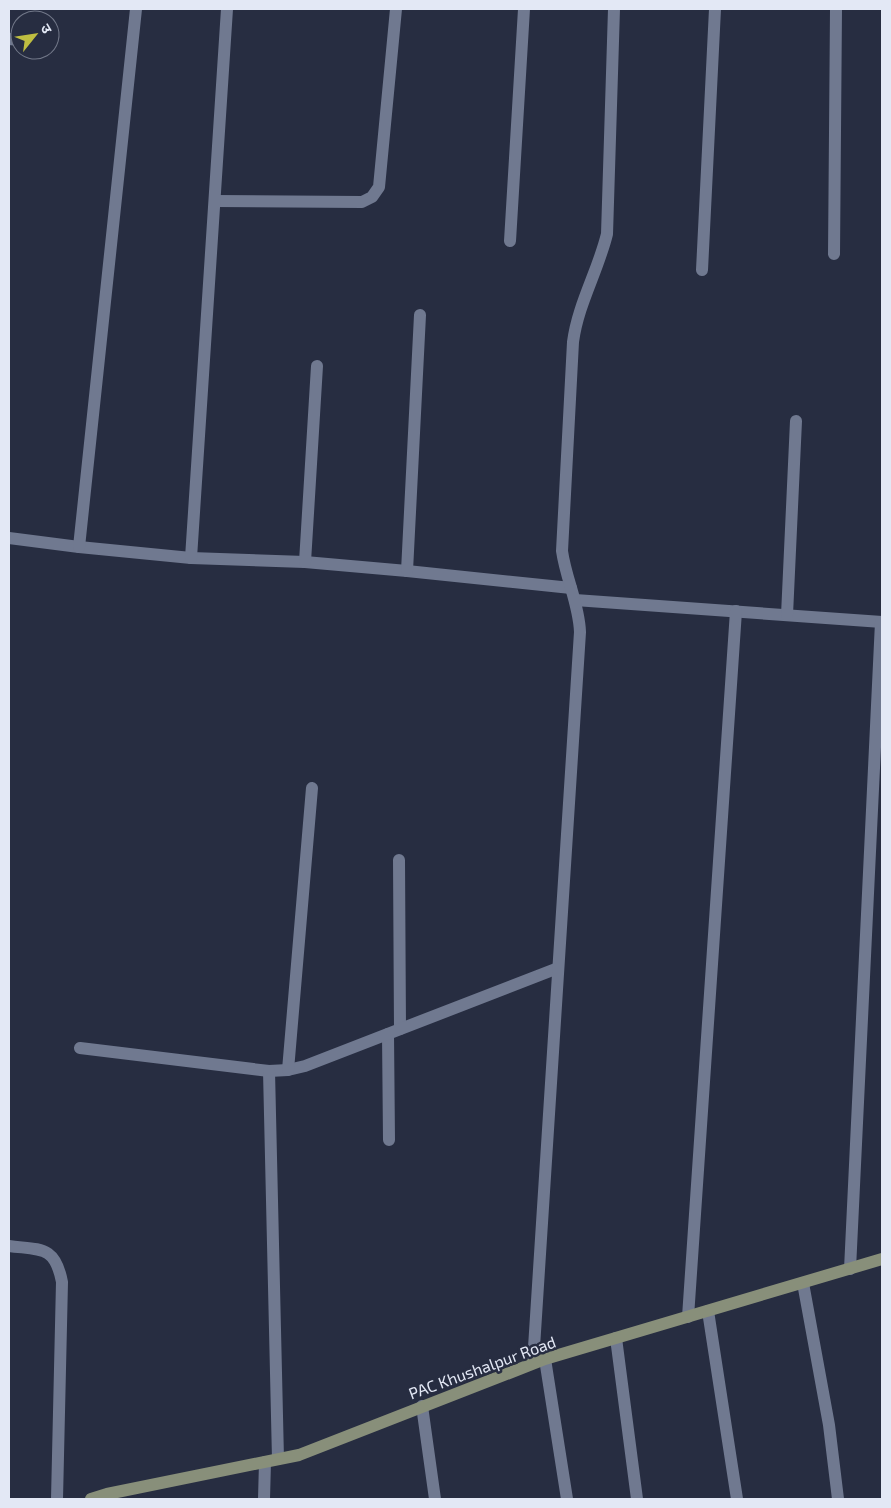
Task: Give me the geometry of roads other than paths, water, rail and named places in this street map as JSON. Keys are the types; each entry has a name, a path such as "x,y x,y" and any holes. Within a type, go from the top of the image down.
{"main road":[{"name":"PAC Khushalpur Road","path":"91,1499 107,1494 299,1455 533,1363 882,1259"}],"street":[{"path":"79,547 136,9"},
{"path":"191,558 227,9"},
{"path":"215,201 362,202 372,197 380,187 396,9"},
{"path":"510,242 524,9"},
{"path":"533,1363 580,632 579,615 564,566 562,551 573,342 576,320 607,234 614,9"},
{"path":"702,270 716,9"},
{"path":"834,254 836,9"},
{"path":"407,570 420,315"},
{"path":"305,562 317,366"},
{"path":"787,615 796,421"},
{"path":"9,538 191,558 305,562 407,570 573,594 736,612 881,622 850,1269"},
{"path":"688,1317 736,612"},
{"path":"288,1070 312,788"},
{"path":"389,1140 399,860"},
{"path":"80,1048 269,1071 288,1070 305,1066 558,968"},
{"path":"269,1071 278,1459"},
{"path":"9,1246 44,1250 53,1256 60,1267 62,1282 57,1499"},
{"path":"803,1283 829,1425 838,1499"},
{"path":"708,1311 737,1499"},
{"path":"616,1338 637,1499"},
{"path":"545,1359 567,1499"},
{"path":"422,1406 434,1499"},
{"path":"264,1499 265,1462"}]}
